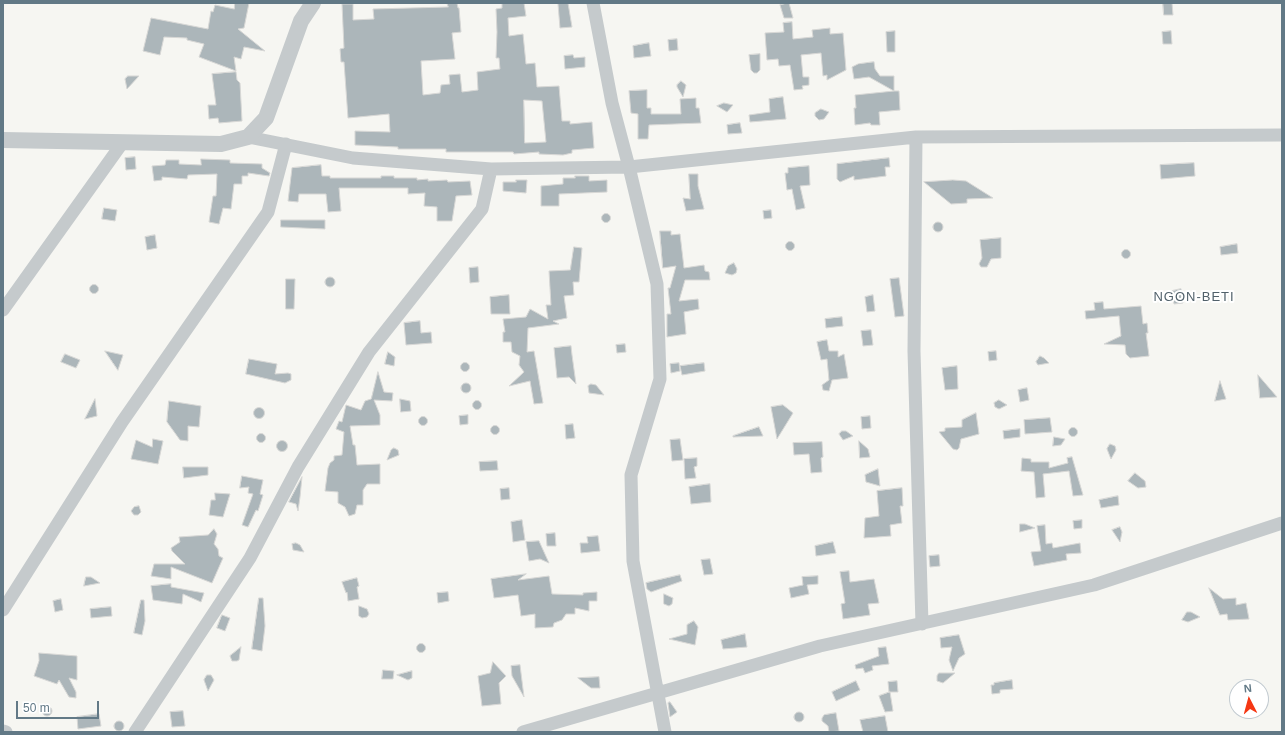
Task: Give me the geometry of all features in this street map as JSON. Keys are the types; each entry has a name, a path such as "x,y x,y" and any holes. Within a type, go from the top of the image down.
{"street":[{"path":"248,137 266,118 301,21 313,3"},
{"path":"593,3 612,103 657,284 660,379 631,475 633,561 665,732"},
{"path":"3,140 220,144 248,137 353,158 491,169 629,167 916,138 1282,135"},
{"path":"916,138 914,351 922,624"},
{"path":"3,310 123,142"},
{"path":"3,610 122,422 268,212 286,144"},
{"path":"135,732 250,558 298,467 369,352 482,209 491,169"},
{"path":"523,732 820,646 1094,585 1282,523"}],"building":[{"path":"235,3 249,3 244,28 238,29 265,51 244,47 241,59 234,57 236,71 199,57 204,44 187,40 187,38 164,37 160,55 143,51 151,18 208,29 211,11 213,12 215,5 234,9"},
{"path":"447,3 457,3 459,8 461,32 452,33 455,59 421,61 423,95 440,93 441,85 450,84 449,75 460,74 462,92 478,90 477,72 500,69 499,58 496,58 496,9 502,8 502,3 524,3 526,16 508,18 509,36 523,34 526,64 535,63 537,87 559,86 562,121 570,121 570,124 592,122 594,148 572,150 572,153 563,155 539,154 539,152 514,154 513,152 446,152 446,149 398,149 398,147 355,145 355,131 390,132 389,114 348,118 344,62 341,62 340,49 344,48 342,4 353,4 353,20 374,19 373,9 448,7","holes":["524,100 542,101 546,142 525,143"]},
{"path":"568,3 572,27 560,28 558,4"},
{"path":"789,3 793,18 784,18 780,5"},
{"path":"1163,3 1172,3 1173,15 1164,15"},
{"path":"792,22 793,39 813,37 812,30 830,28 830,34 843,33 846,70 827,80 827,75 823,76 821,53 801,55 803,77 809,77 809,85 802,86 803,89 794,90 790,65 779,66 778,59 767,60 765,33 784,32 783,23"},
{"path":"895,31 895,52 887,52 886,32"},
{"path":"1171,31 1172,44 1163,44 1162,32"},
{"path":"677,39 678,50 669,51 668,40"},
{"path":"649,43 651,56 634,58 633,46"},
{"path":"760,54 760,70 757,73 754,73 751,70 749,55"},
{"path":"573,55 574,58 585,57 585,67 565,69 564,56"},
{"path":"874,62 875,69 880,76 894,76 894,91 869,77 854,79 852,67 858,64"},
{"path":"236,72 237,80 240,83 242,121 219,123 218,118 209,119 208,105 216,105 212,74"},
{"path":"128,76 139,76 127,89 125,79"},
{"path":"681,81 686,85 683,97 677,87"},
{"path":"647,90 647,108 651,108 651,114 681,114 680,99 696,98 696,108 699,108 701,123 649,125 648,139 638,139 638,114 631,113 629,91"},
{"path":"899,91 900,110 879,112 880,125 871,125 870,123 855,125 855,95"},
{"path":"783,97 786,119 750,122 749,115 770,112 769,99"},
{"path":"724,103 733,105 727,112 717,106"},
{"path":"821,109 829,112 824,119 819,120 815,116 815,113"},
{"path":"740,123 742,133 728,134 727,125"},
{"path":"135,157 136,169 126,170 125,158"},
{"path":"889,158 890,167 885,167 886,176 854,180 854,176 840,182 837,179 837,164"},
{"path":"201,159 230,160 230,163 262,164 262,168 270,173 269,176 248,173 248,176 242,176 242,184 234,184 231,209 223,208 219,224 209,222 213,196 216,196 217,174 188,175 187,179 162,177 162,180 154,181 152,166 165,165 166,160 179,160 179,164 201,165"},
{"path":"1194,163 1195,176 1161,179 1160,165"},
{"path":"321,165 322,176 330,176 330,178 381,178 381,176 394,176 394,178 417,178 417,180 428,179 428,181 470,181 472,195 456,196 452,221 437,221 437,207 424,206 425,193 408,194 408,188 339,188 341,211 328,212 326,194 299,194 298,202 288,201 292,168"},
{"path":"809,166 810,185 800,186 805,208 796,210 792,189 787,190 785,173 788,173 788,168"},
{"path":"689,174 698,174 698,186 704,209 686,211 683,198 690,199"},
{"path":"575,176 589,176 589,181 607,180 607,192 559,194 559,206 541,206 541,186 563,184 563,178 575,178"},
{"path":"516,180 527,180 526,193 503,191 503,182 516,182"},
{"path":"953,180 966,181 993,198 967,199 967,203 951,204 924,182"},
{"path":"104,208 117,210 115,221 102,219"},
{"path":"771,210 772,218 764,219 763,211"},
{"path":"606,213 611,218 606,223 601,218"},
{"path":"281,220 325,220 325,229 281,227"},
{"path":"936,222 940,222 942,223 942,231 936,232 933,229 933,225"},
{"path":"660,231 671,231 671,235 680,234 684,268 704,265 705,271 709,272 710,280 685,280 679,301 698,299 699,309 684,312 686,334 667,337 667,314 671,314 668,288 670,288 676,266 663,268"},
{"path":"155,235 157,248 147,250 145,237"},
{"path":"1001,238 1001,258 991,259 987,267 981,267 979,264 982,258 980,240"},
{"path":"790,241 795,246 790,251 785,246"},
{"path":"1237,244 1238,253 1221,255 1220,247"},
{"path":"574,247 582,248 579,282 573,282 574,295 564,296 567,318 553,321 559,324 528,328 527,352 534,351 543,403 534,404 530,381 509,386 524,372 519,365 520,356 512,352 511,342 503,342 503,332 505,332 503,319 526,317 530,309 548,319 546,305 551,305 549,271 570,270"},
{"path":"1124,250 1128,250 1130,254 1128,258 1124,258 1122,256 1122,252"},
{"path":"734,263 737,269 736,273 732,275 725,273 728,266"},
{"path":"478,267 479,282 470,283 469,268"},
{"path":"328,277 332,277 334,278 334,286 328,287 325,284 325,280"},
{"path":"899,278 904,316 895,317 890,279"},
{"path":"286,279 295,279 294,309 286,309"},
{"path":"94,284 99,289 94,294 89,289"},
{"path":"1181,289 1183,303 1174,304 1172,291"},
{"path":"509,295 510,314 491,314 490,297"},
{"path":"873,295 875,311 867,312 865,297"},
{"path":"1103,302 1104,309 1141,306 1143,324 1147,323 1148,333 1146,333 1149,356 1130,358 1126,354 1125,345 1104,344 1121,336 1119,316 1086,319 1085,311 1095,310 1094,303"},
{"path":"842,317 843,326 826,328 825,319"},
{"path":"420,321 421,333 431,332 432,343 406,345 404,323"},
{"path":"871,330 873,345 863,346 861,331"},
{"path":"827,340 829,351 838,351 838,357 844,354 848,378 832,380 829,391 823,390 822,385 829,380 827,359 821,360 817,342"},
{"path":"625,344 626,352 617,353 616,345"},
{"path":"571,346 576,384 569,377 557,378 554,348"},
{"path":"105,351 123,355 118,370"},
{"path":"996,351 997,360 989,361 988,352"},
{"path":"388,352 395,357 394,366 385,364"},
{"path":"65,354 80,360 76,368 61,362"},
{"path":"1040,356 1049,363 1038,365 1036,362"},
{"path":"249,359 277,364 275,374 291,374 291,380 285,383 246,374"},
{"path":"465,362 470,367 465,372 460,367"},
{"path":"679,363 680,371 671,373 670,364"},
{"path":"704,363 705,371 682,375 680,366"},
{"path":"957,366 958,389 945,390 942,368"},
{"path":"378,372 384,392 393,393 392,401 374,400 380,415 380,425 350,426 353,445 355,445 357,465 380,464 380,484 367,484 363,490 363,505 357,505 355,514 349,516 345,507 338,503 338,492 325,491 328,468 330,463 334,460 334,456 342,455 344,432 336,429 339,421 342,422 346,405 361,410 365,401 371,399"},
{"path":"1258,375 1277,397 1260,398"},
{"path":"1220,381 1226,399 1215,401"},
{"path":"464,383 468,383 470,384 470,392 464,393 461,390 461,386"},
{"path":"591,384 596,385 604,395 589,393 588,386"},
{"path":"1027,388 1029,400 1020,402 1018,390"},
{"path":"95,399 97,416 85,419"},
{"path":"400,399 410,401 411,411 401,412"},
{"path":"477,400 482,405 477,410 472,405"},
{"path":"999,400 1007,405 999,409 995,407 994,403"},
{"path":"169,401 201,406 199,427 188,426 188,441 180,440 167,422"},
{"path":"783,405 793,413 777,439 771,407"},
{"path":"257,408 261,408 263,409 263,417 257,418 254,415 254,411"},
{"path":"976,413 979,434 961,439 959,448 957,450 953,449 939,432 945,431 945,428 962,427 962,420"},
{"path":"468,415 468,424 460,425 459,416"},
{"path":"423,416 428,421 423,426 418,421"},
{"path":"870,416 871,428 862,429 861,417"},
{"path":"1050,418 1052,432 1025,434 1024,420"},
{"path":"573,424 575,438 566,439 565,425"},
{"path":"495,425 500,430 495,435 490,430"},
{"path":"759,427 763,436 733,437 733,436"},
{"path":"1073,427 1078,432 1073,437 1068,432"},
{"path":"1020,429 1020,437 1004,439 1003,431"},
{"path":"842,431 846,431 853,436 843,440 839,434"},
{"path":"261,433 266,438 261,443 256,438"},
{"path":"1054,437 1065,439 1061,445 1053,446"},
{"path":"153,439 163,441 158,464 131,459 136,440 152,447"},
{"path":"680,439 683,460 672,461 670,440"},
{"path":"282,440 286,442 288,446 286,450 282,452 278,450 276,446 278,442"},
{"path":"859,441 868,449 870,457 860,458"},
{"path":"822,442 822,472 811,473 809,454 794,455 793,443"},
{"path":"1110,444 1115,446 1116,450 1111,459 1107,449"},
{"path":"394,448 398,450 399,455 387,460 391,450"},
{"path":"1072,457 1083,495 1073,496 1069,471 1043,474 1045,497 1036,498 1034,472 1021,471 1022,458 1031,459 1031,462 1049,462 1049,468 1068,463 1067,458"},
{"path":"697,458 697,466 694,467 696,478 685,479 684,459"},
{"path":"497,461 498,470 480,471 479,462"},
{"path":"183,467 208,467 208,475 184,478"},
{"path":"878,469 880,486 866,482 865,475"},
{"path":"1135,473 1145,481 1146,487 1138,488 1128,481"},
{"path":"242,476 263,480 260,494 263,495 258,511 256,510 248,527 242,525 253,494 248,493 249,487 240,488"},
{"path":"302,477 298,511 296,504 289,502"},
{"path":"710,484 711,502 691,504 689,487"},
{"path":"509,488 510,499 501,500 500,489"},
{"path":"902,488 903,506 900,506 902,523 890,525 891,536 864,538 865,518 879,516 877,491"},
{"path":"215,493 230,494 223,517 209,515 211,500 215,500"},
{"path":"1118,496 1119,505 1101,508 1099,500"},
{"path":"139,506 141,512 138,515 134,515 131,511 134,507"},
{"path":"522,520 525,540 513,542 511,522"},
{"path":"1082,520 1082,528 1074,529 1073,521"},
{"path":"1020,524 1025,524 1035,528 1020,532"},
{"path":"1045,525 1046,544 1052,543 1053,548 1080,543 1081,553 1066,554 1067,560 1034,566 1031,552 1041,551 1037,526"},
{"path":"1120,527 1122,532 1120,542 1112,530"},
{"path":"214,529 217,534 214,544 218,549 219,556 223,558 212,583 171,567 171,579 151,576 154,564 185,564 172,551 171,548 180,542 179,537 208,535"},
{"path":"555,533 556,546 547,546 546,534"},
{"path":"598,536 600,551 581,553 580,543 588,543 587,537"},
{"path":"539,541 549,563 540,559 529,561 526,542"},
{"path":"833,542 836,553 816,556 815,546"},
{"path":"296,543 300,545 304,552 293,550 292,544"},
{"path":"939,555 940,566 930,567 929,556"},
{"path":"710,559 713,574 704,575 701,560"},
{"path":"849,571 850,582 874,579 879,603 868,604 870,615 843,619 841,604 845,603 840,572"},
{"path":"526,574 518,580 549,576 552,594 583,595 583,593 597,592 597,601 589,601 589,611 575,608 575,614 566,614 562,620 554,623 553,627 535,628 535,614 521,616 518,595 494,598 491,579"},
{"path":"680,575 682,581 651,592 647,589 646,583"},
{"path":"818,576 818,584 807,585 809,594 791,598 789,588 803,585 802,577"},
{"path":"86,577 91,577 100,583 84,586"},
{"path":"357,578 359,586 357,587 359,599 348,601 347,592 346,593 342,582"},
{"path":"171,584 171,587 204,593 201,602 183,594 182,604 153,600 151,586"},
{"path":"1209,588 1223,599 1236,598 1236,605 1246,603 1249,619 1228,620 1227,614 1220,615"},
{"path":"448,592 449,601 438,603 437,593"},
{"path":"664,594 673,598 672,604 669,606 664,604"},
{"path":"259,598 263,598 265,626 262,651 252,649"},
{"path":"61,599 63,610 55,612 53,601"},
{"path":"141,600 144,600 145,621 142,635 134,633"},
{"path":"359,606 367,609 369,614 367,617 362,618 359,616"},
{"path":"111,607 112,616 91,618 90,609"},
{"path":"1187,612 1191,612 1200,617 1188,622 1182,620"},
{"path":"222,615 230,618 225,631 217,628"},
{"path":"694,621 698,627 695,645 669,639 687,634 687,625"},
{"path":"745,634 747,647 723,649 721,640"},
{"path":"959,635 965,654 959,658 953,671 949,660 952,647 941,648 940,638"},
{"path":"421,643 426,648 421,653 416,648"},
{"path":"241,647 239,660 232,661 230,656"},
{"path":"886,647 889,664 872,666 873,670 865,673 863,668 856,669 855,665 879,656 878,648"},
{"path":"39,653 77,656 77,680 69,678 76,692 76,698 69,697 59,680 57,684 34,676 39,661"},
{"path":"493,662 506,676 499,683 501,704 482,706 478,676 490,673"},
{"path":"520,665 524,697 512,676 511,666"},
{"path":"383,670 394,671 393,679 382,679"},
{"path":"412,671 412,678 408,680 397,675"},
{"path":"939,673 955,673 943,683 937,681 937,676"},
{"path":"207,675 211,675 214,680 208,691 204,680"},
{"path":"599,677 600,688 591,688 578,678"},
{"path":"1012,680 1013,689 1000,690 1000,693 992,694 991,685 994,685 994,683"},
{"path":"856,681 860,690 836,701 832,692"},
{"path":"897,681 898,692 889,692 888,682"},
{"path":"890,692 893,711 885,712 879,696"},
{"path":"670,702 677,712 670,717 668,703"},
{"path":"47,706 52,711 47,716 42,711"},
{"path":"183,711 185,726 172,727 170,712"},
{"path":"797,712 801,712 803,713 803,721 797,722 794,719 794,715"},
{"path":"836,713 839,731 829,732 828,726 822,721 822,718 824,715"},
{"path":"99,714 101,726 78,729 77,717"},
{"path":"885,716 888,732 863,732 860,720"},
{"path":"117,721 121,721 123,722 123,730 117,731 114,728 114,724"}],"district":[{"name":"NGON-BETI","path":"1194,297"}]}
